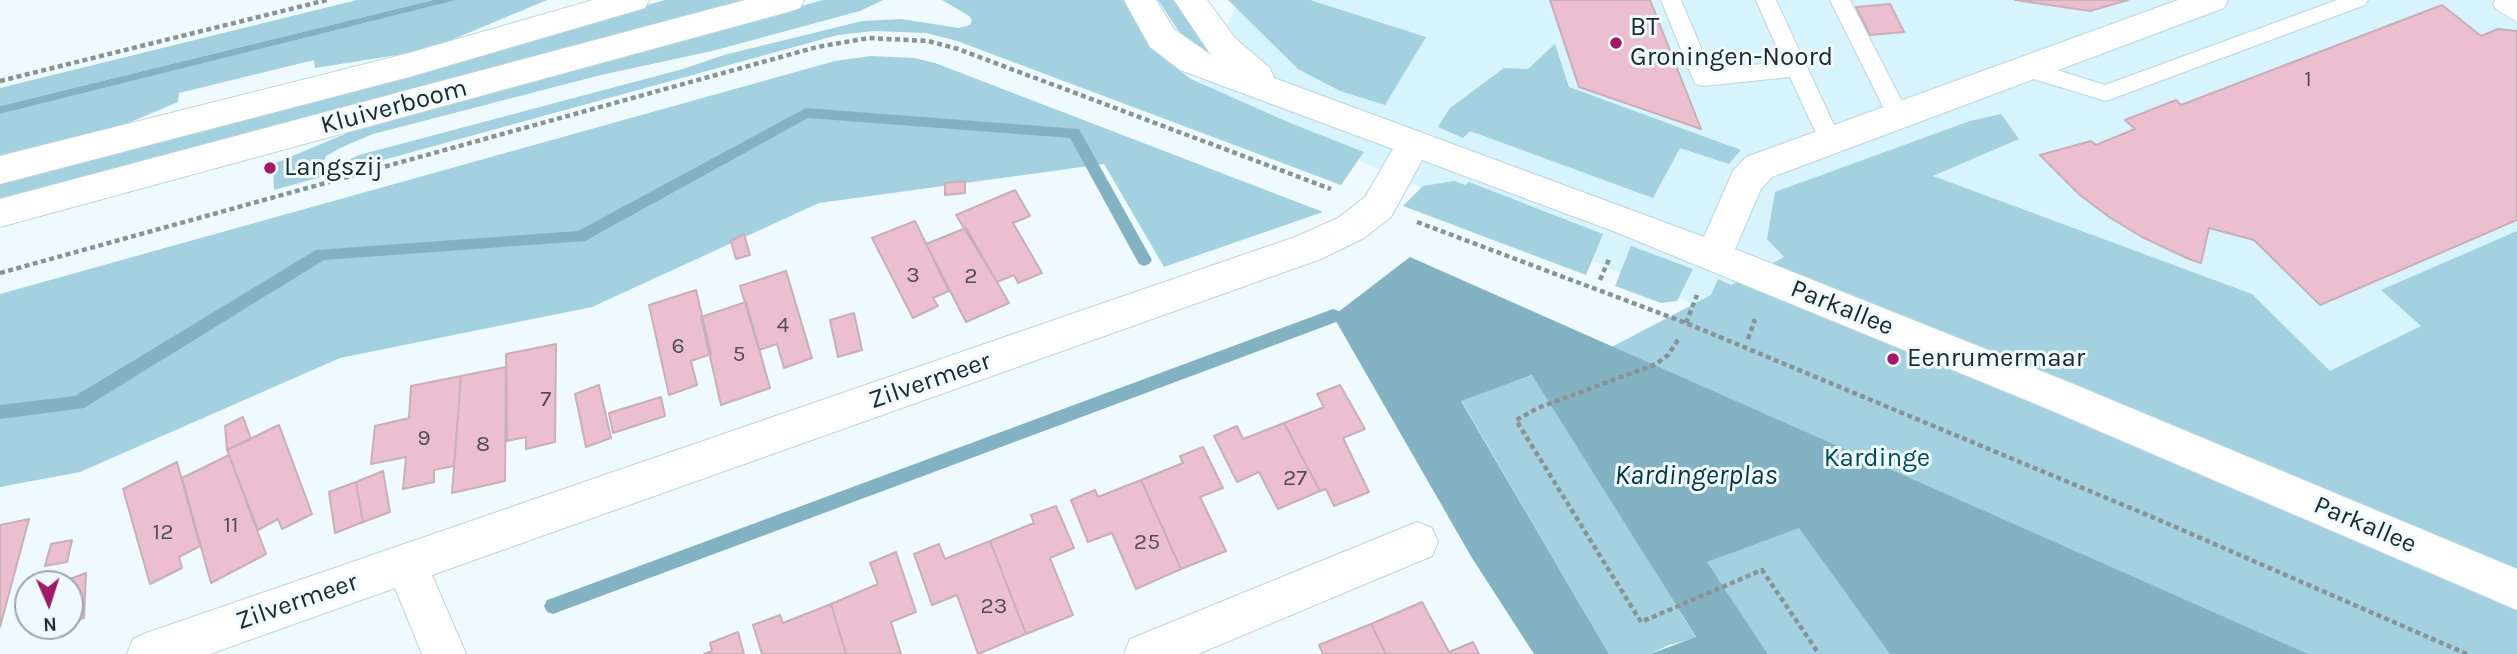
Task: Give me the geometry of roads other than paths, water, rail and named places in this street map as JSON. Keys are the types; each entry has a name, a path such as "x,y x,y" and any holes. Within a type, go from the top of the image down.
{"street":[{"name":"Kluiverboom","path":"0,170 409,65 633,0"},
{"name":"Kluiverboom","path":"0,213 788,0"},
{"name":"Parkallee","path":"1140,0 1152,25 1175,51 1192,61 1714,256 2057,395 2517,590"},
{"name":"Parkallee","path":"1190,0 1223,47 1276,92"},
{"path":"1714,256 1746,181 1759,167 2212,0"},
{"name":"Zilvermeer","path":"149,654 1308,248 1351,228 1378,207 1414,143"},
{"path":"1146,654 1417,542"},
{"path":"405,564 444,654"}],"lane":[{"path":"1671,0 1703,78 1797,68"},
{"path":"1766,0 1830,140"},
{"path":"1840,0 1898,115"},
{"path":"2025,68 2106,93 2358,0"},
{"path":"2514,0 2503,4 2517,15"}],"water":[{"path":"433,0 457,0 0,114 0,106"},
{"name":"Kardingerplas","path":"1410,257 2308,654 1890,654 1799,528 1707,562 1768,654 1650,654 1696,637 1532,375 1461,401 1609,654 1534,654 1472,558 1333,316"}],"waterway":[{"path":"0,412 78,403 321,254 580,237 806,113 1074,133 1144,260"},
{"path":"553,606 1333,316"}],"place":[{"name":"BT Groningen-Noord","path":"1616,43"},
{"name":"Langszij","path":"270,168"},
{"name":"Eenrumermaar","path":"1893,359"}],"park label":[{"name":"Kardinge","path":"1877,459"}]}
